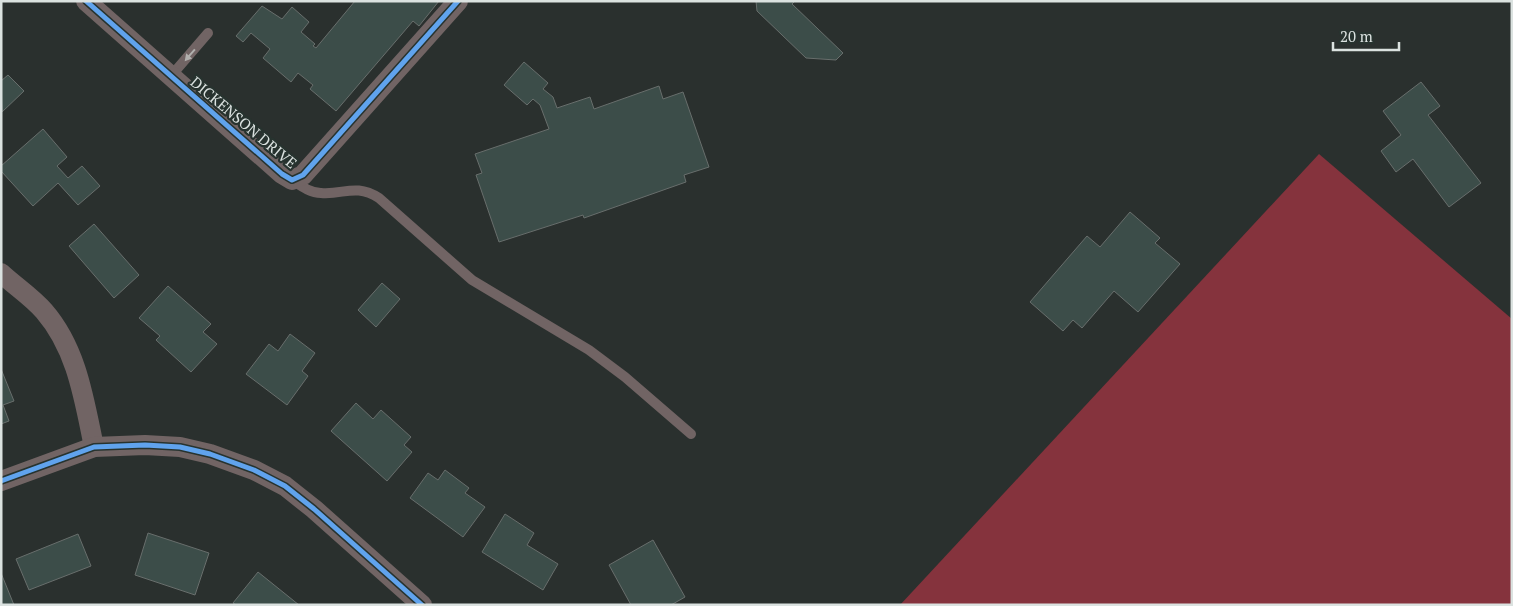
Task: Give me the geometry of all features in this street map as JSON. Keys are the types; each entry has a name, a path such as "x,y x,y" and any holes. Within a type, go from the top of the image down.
{"street":[{"name":"DICKENSON DRIVE","path":"86,1 282,174 292,180 303,175 458,1"},
{"path":"1,273 44,311 65,340 81,382 94,447"},
{"path":"1,481 94,447 128,444 180,447 210,454 254,470 285,486 314,509 422,605"}],"lane":[{"path":"171,76 208,33"},
{"path":"292,180 306,189 320,194 360,190 370,192 472,280 589,350 625,377 691,434"}],"shaded area":[{"path":"1319,154 1512,319 1512,605 900,605"}],"building":[{"path":"355,1 439,1 419,26 413,21 336,111 310,89 313,85 298,73 291,82 263,58 270,49 251,33 243,42 236,36 262,6 282,19 292,7 309,22 301,32 315,44 313,46 316,48"},
{"path":"756,1 795,1 792,4 843,53 836,60 806,58 757,11"},
{"path":"524,62 548,83 543,89 553,97 557,108 590,97 594,109 659,86 663,99 683,92 709,167 684,175 686,182 584,218 583,215 499,242 476,175 482,173 475,154 549,129 540,105 533,99 527,105 504,85"},
{"path":"8,75 24,91 2,112 1,81"},
{"path":"1421,82 1440,106 1428,115 1481,183 1449,207 1413,159 1396,172 1381,151 1401,135 1383,111"},
{"path":"43,129 67,157 57,166 68,178 82,166 100,186 78,205 58,183 33,206 1,171 1,166"},
{"path":"1130,212 1160,238 1155,243 1180,264 1138,312 1114,291 1082,328 1073,320 1063,331 1030,302 1087,236 1100,247"},
{"path":"94,224 139,275 114,298 69,246"},
{"path":"382,283 400,299 376,327 358,310"},
{"path":"168,286 211,324 203,332 217,344 191,372 156,340 160,336 139,318"},
{"path":"290,334 315,353 302,371 308,376 287,405 246,374 269,344 278,351"},
{"path":"1,369 14,401 3,405 9,421 1,424"},
{"path":"356,403 373,419 381,410 411,437 404,445 412,452 387,481 331,431"},
{"path":"445,470 469,488 465,493 485,507 463,537 410,498 428,473 438,480"},
{"path":"505,514 534,533 527,545 558,564 543,590 482,552"},
{"path":"148,533 209,553 195,595 135,575"},
{"path":"78,534 91,566 29,590 16,559"},
{"path":"653,540 685,597 671,605 631,605 609,565"},
{"path":"258,572 299,605 236,605 233,603"},
{"path":"1,573 14,605 1,605"}],"cycle path":[{"path":"86,1 282,174 292,180 303,175 458,1"},
{"path":"1,481 94,447 145,445 180,447 210,454 254,470 285,486 314,509 422,605"}]}
